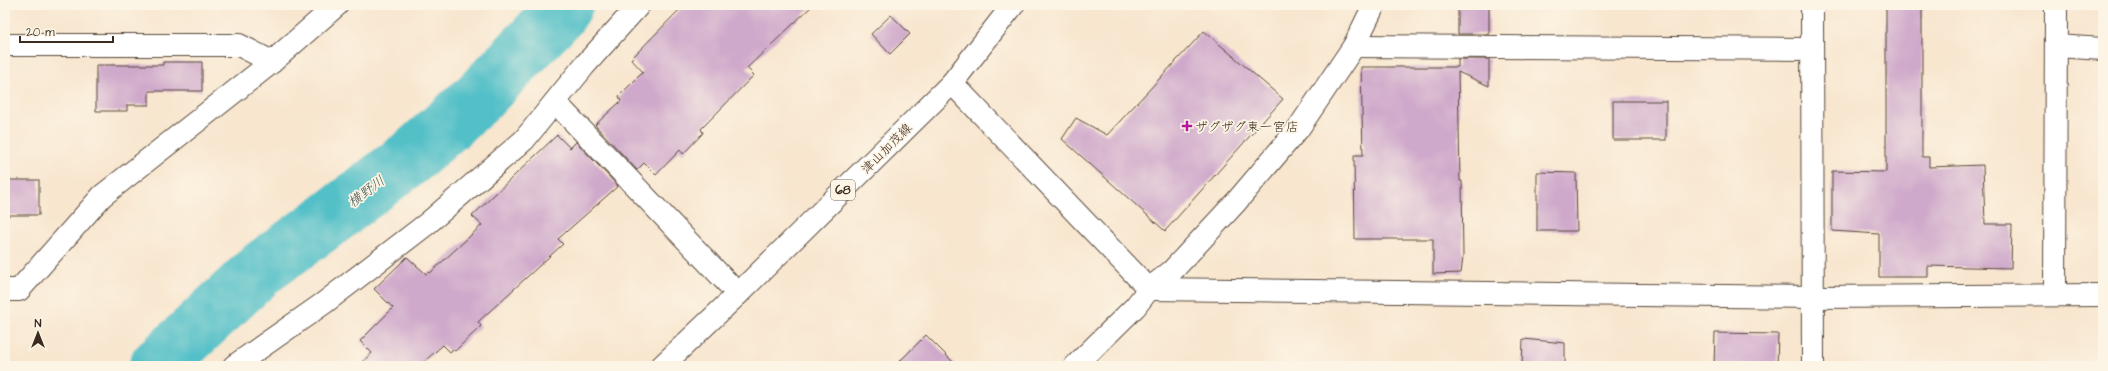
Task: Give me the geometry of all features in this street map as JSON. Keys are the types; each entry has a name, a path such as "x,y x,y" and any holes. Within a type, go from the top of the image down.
{"street":[{"path":"5,290 19,290 102,196 272,62 337,5"},
{"path":"234,366 324,304 428,223 524,140 584,66 639,5"},
{"name":"津山加茂線","path":"662,366 738,294 952,83 1013,5"},
{"path":"1075,366 1135,307 1149,289 1172,271 1242,196 1298,129 1354,46 1374,5"},
{"path":"1812,5 1813,366"},
{"path":"2055,294 2056,5"},
{"path":"5,45 239,45 272,62"},
{"path":"1354,46 1812,49"},
{"path":"2056,46 2103,49"},
{"path":"952,83 1149,289 1814,297 2055,294 2103,295"},
{"path":"555,102 738,294"}],"building":[{"path":"684,5 813,5 747,68 754,75 701,129 703,133 683,154 680,150 656,175 644,163 637,170 595,125 621,101 619,96 643,72 631,59"},
{"path":"1458,5 1489,5 1489,34 1458,34"},
{"path":"1886,6 1922,6 1922,157 1929,157 1929,167 1983,165 1985,224 2012,224 2011,268 1928,266 1928,277 1879,277 1879,234 1832,231 1832,171 1886,172"},
{"path":"891,15 910,34 890,54 871,34"},
{"name":"ザグザグ東一宮店","path":"1204,31 1283,99 1165,231 1062,139 1076,118 1107,135"},
{"path":"1458,59 1489,59 1489,86 1458,72 1463,257 1461,273 1433,274 1433,239 1355,239 1354,155 1363,155 1361,67 1458,67"},
{"path":"163,62 202,62 202,91 149,91 149,105 127,105 127,111 96,111 96,65 163,65"},
{"path":"1613,101 1666,101 1666,140 1613,140"},
{"path":"557,135 570,148 576,142 618,186 558,239 563,244 478,322 481,326 455,351 453,349 450,352 443,345 419,366 358,366 372,353 360,341 393,308 374,289 407,257 426,274 428,272 430,273 482,225 472,216"},
{"path":"1537,172 1576,173 1577,231 1537,231"},
{"path":"5,180 39,180 39,215 5,215"},
{"path":"1715,333 1778,334 1777,366 1714,366"},
{"path":"926,335 957,366 895,366"},
{"path":"1523,339 1565,343 1565,366 1522,366"}],"waterway":[{"name":"横野川","path":"157,366 261,269 415,154 477,99 559,14 565,5"}],"place":[{"name":"ザグザグ東一宮店","path":"1187,126"}]}
